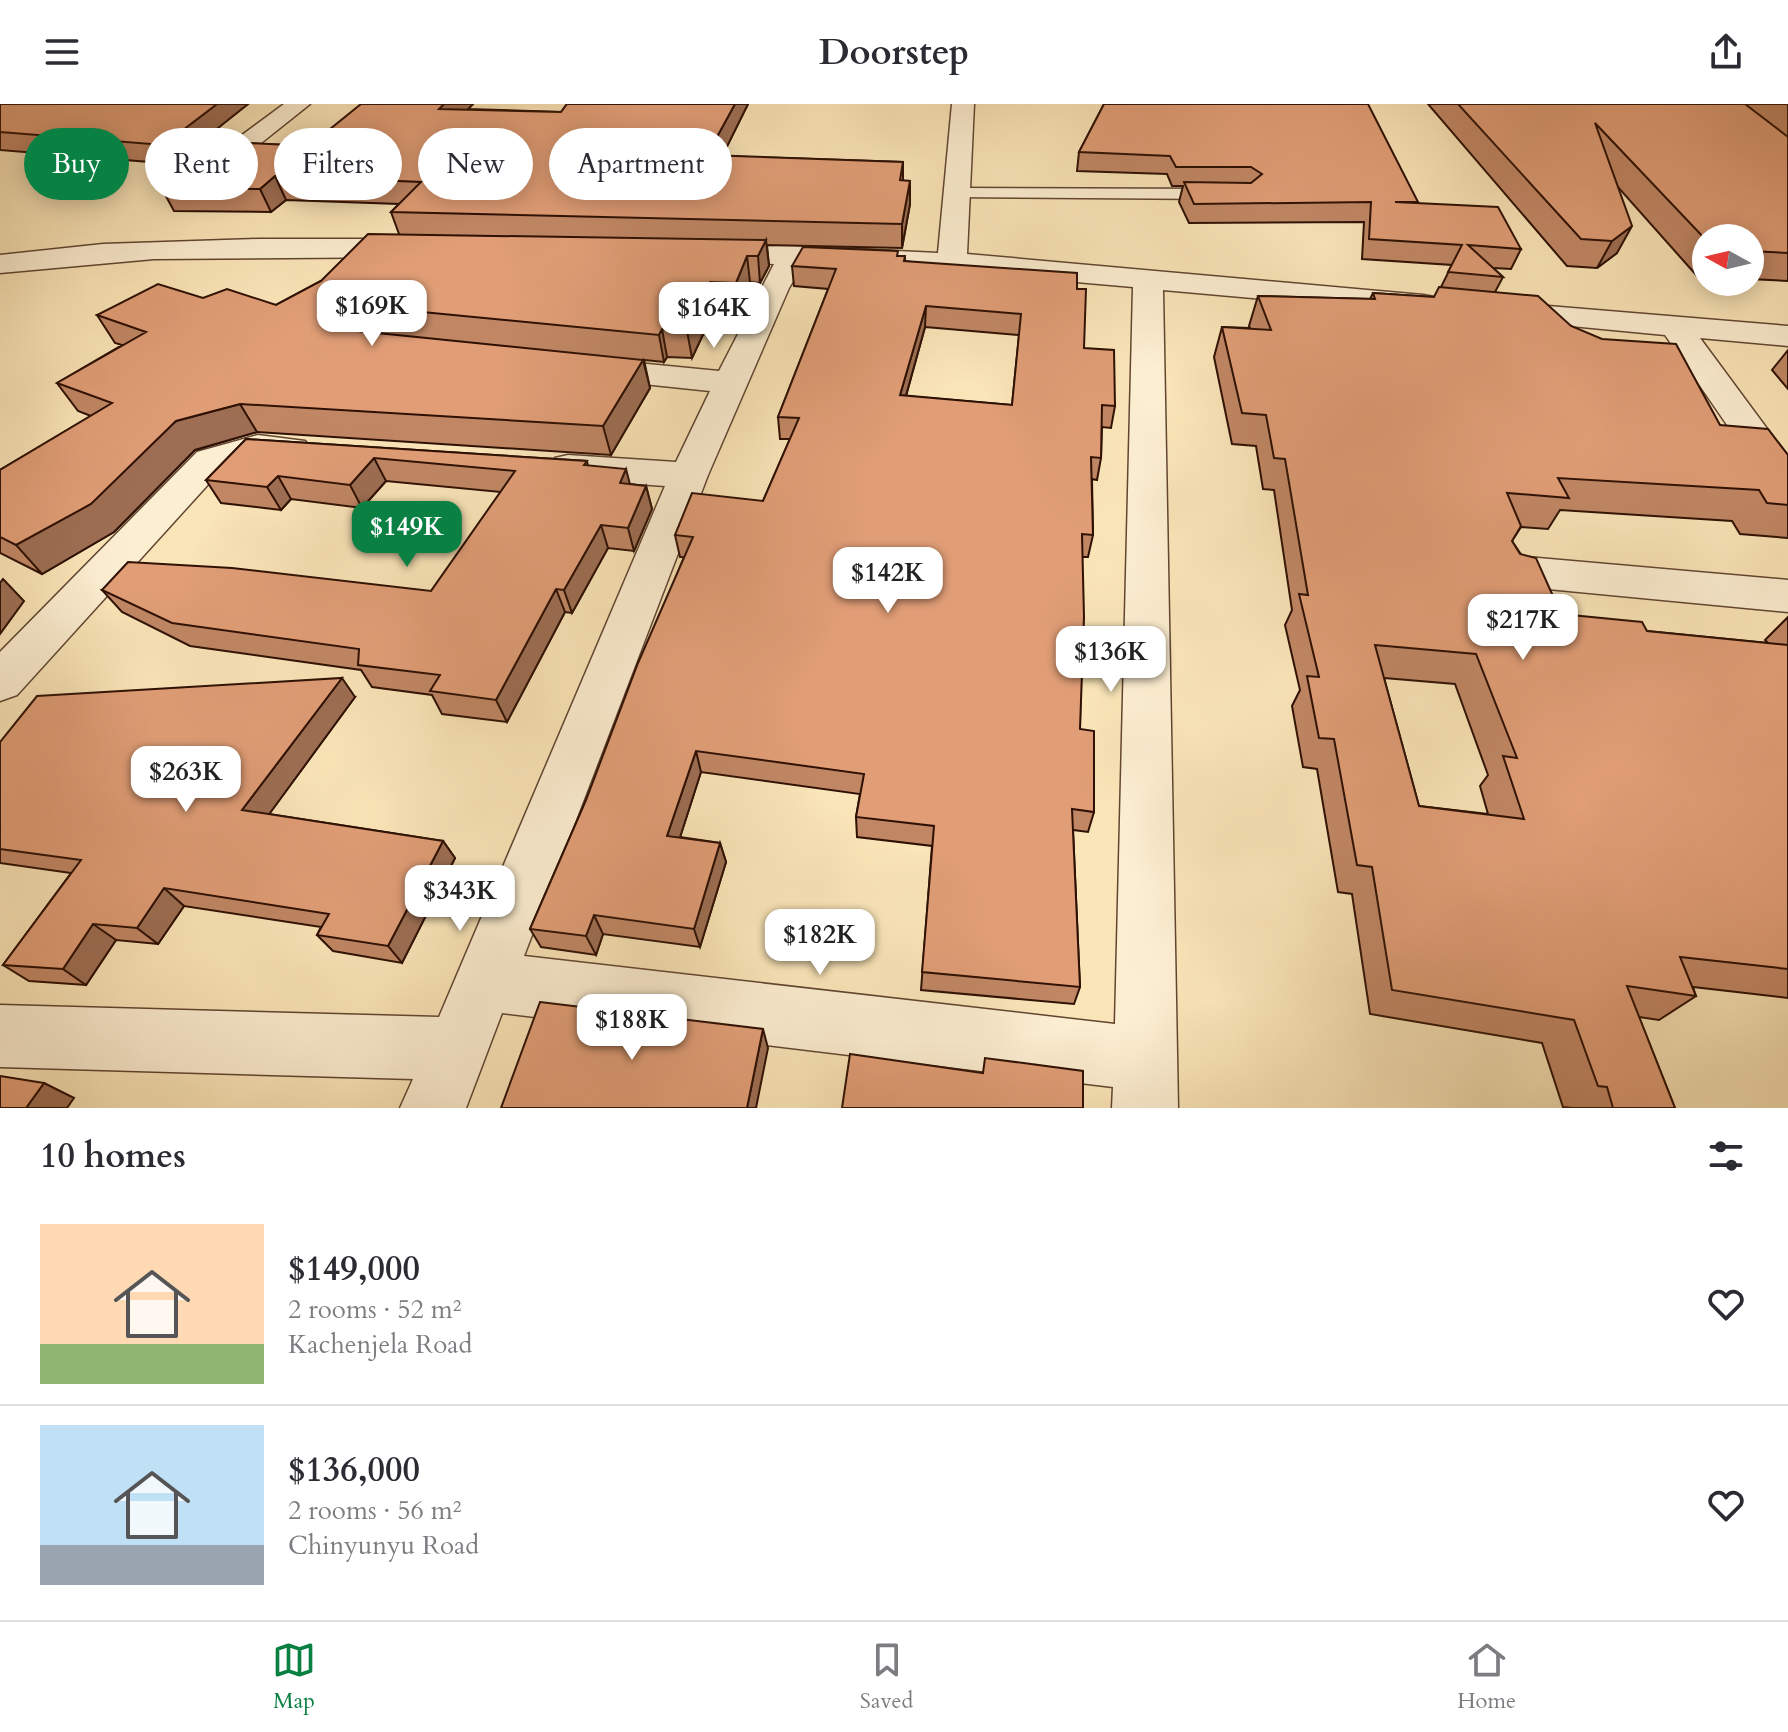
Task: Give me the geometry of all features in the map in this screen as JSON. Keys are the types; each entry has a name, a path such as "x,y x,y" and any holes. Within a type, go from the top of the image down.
{"street":[{"path":"258,135 299,104"},
{"path":"952,262 963,104"},
{"path":"0,264 68,255 256,246 446,249"},
{"path":"683,253 952,262 1788,336"},
{"path":"433,1108 689,475 774,288 794,255"},
{"path":"484,981 1145,1083 1148,280"},
{"path":"1675,326 1788,484"},
{"path":"557,365 731,383"},
{"path":"0,682 210,460 258,447 335,452"},
{"path":"535,465 689,475"},
{"path":"1516,571 1788,596"},
{"path":"0,1036 457,1049"}],"lane":[{"path":"957,193 1231,194"}],"building":[{"path":"0,104 217,104 186,128 145,128 145,144 129,142 129,128 24,128 24,134 0,132"},
{"path":"361,104 444,104 439,109 561,112 567,104 735,104 722,128 549,128 549,200 732,200 732,156 903,162 900,180 910,181 902,224 391,212 418,185 418,200 533,200 533,128 418,128 418,182 402,181 402,128 331,128"},
{"path":"1104,104 1368,104 1418,202 1395,202 1498,207 1521,249 1468,245 1503,277 1448,272 1462,245 1369,239 1371,202 1194,204 1184,182 1251,183 1262,174 1251,167 1176,167 1170,156 1079,152"},
{"path":"1458,104 1745,104 1788,137 1788,253 1764,252 1764,224 1692,225 1595,123 1632,226 1612,241 1581,239"},
{"path":"258,144 274,144 274,177 260,189 258,189"},
{"path":"368,234 766,240 758,256 747,256 736,283 710,282 687,331 662,329 659,335 340,304 326,307 320,315 324,325 338,329 643,360 603,426 240,404 176,421 91,504 16,545 0,537 0,470 112,403 57,383 146,332 97,315 158,284 203,298 227,289 276,305 321,281"},
{"path":"803,247 898,251 897,256 905,256 904,261 1077,273 1077,289 1086,289 1084,348 1114,350 1115,406 1102,405 1101,458 1091,457 1093,535 1082,534 1084,617 1080,729 1094,731 1094,812 1072,809 1080,987 922,972 934,826 856,817 864,774 696,751 667,836 720,843 694,929 594,915 586,936 530,929 586,800 638,663 693,537 675,535 692,493 763,501 799,418 778,417 836,269 792,266","holes":["926,306 1021,314 1012,405 900,395"]},
{"path":"1439,287 1538,296 1571,326 1602,339 1676,344 1720,425 1768,429 1788,455 1788,505 1767,503 1759,490 1558,478 1569,498 1507,493 1521,526 1512,541 1520,554 1536,558 1561,614 1642,622 1647,631 1788,645 1788,969 1680,957 1696,996 1627,986 1675,1108 1613,1108 1607,1087 1598,1086 1574,1020 1392,990 1372,867 1357,865 1334,739 1319,738 1307,676 1319,677 1299,594 1308,595 1285,459 1274,458 1266,415 1242,413 1222,327 1271,330 1258,296 1375,299 1373,293 1434,297","holes":["1375,645 1476,654 1517,758 1503,756 1524,819 1419,806"]},
{"path":"246,439 587,461 584,465 626,469 620,483 646,486 628,528 601,525 564,590 556,589 496,700 430,691 440,675 358,665 359,649 172,623 102,590 128,562 232,568 431,591 515,471 374,458 350,485 278,476 267,487 206,480"},
{"path":"342,678 242,810 443,841 388,946 317,935 329,914 164,888 137,928 93,924 63,969 3,965 81,860 0,849 0,742 37,696"},
{"path":"540,1002 763,1029 747,1108 501,1108"},
{"path":"850,1054 983,1073 985,1058 1083,1071 1083,1108 842,1108"},
{"path":"0,1076 44,1083 26,1108 0,1108"}]}
